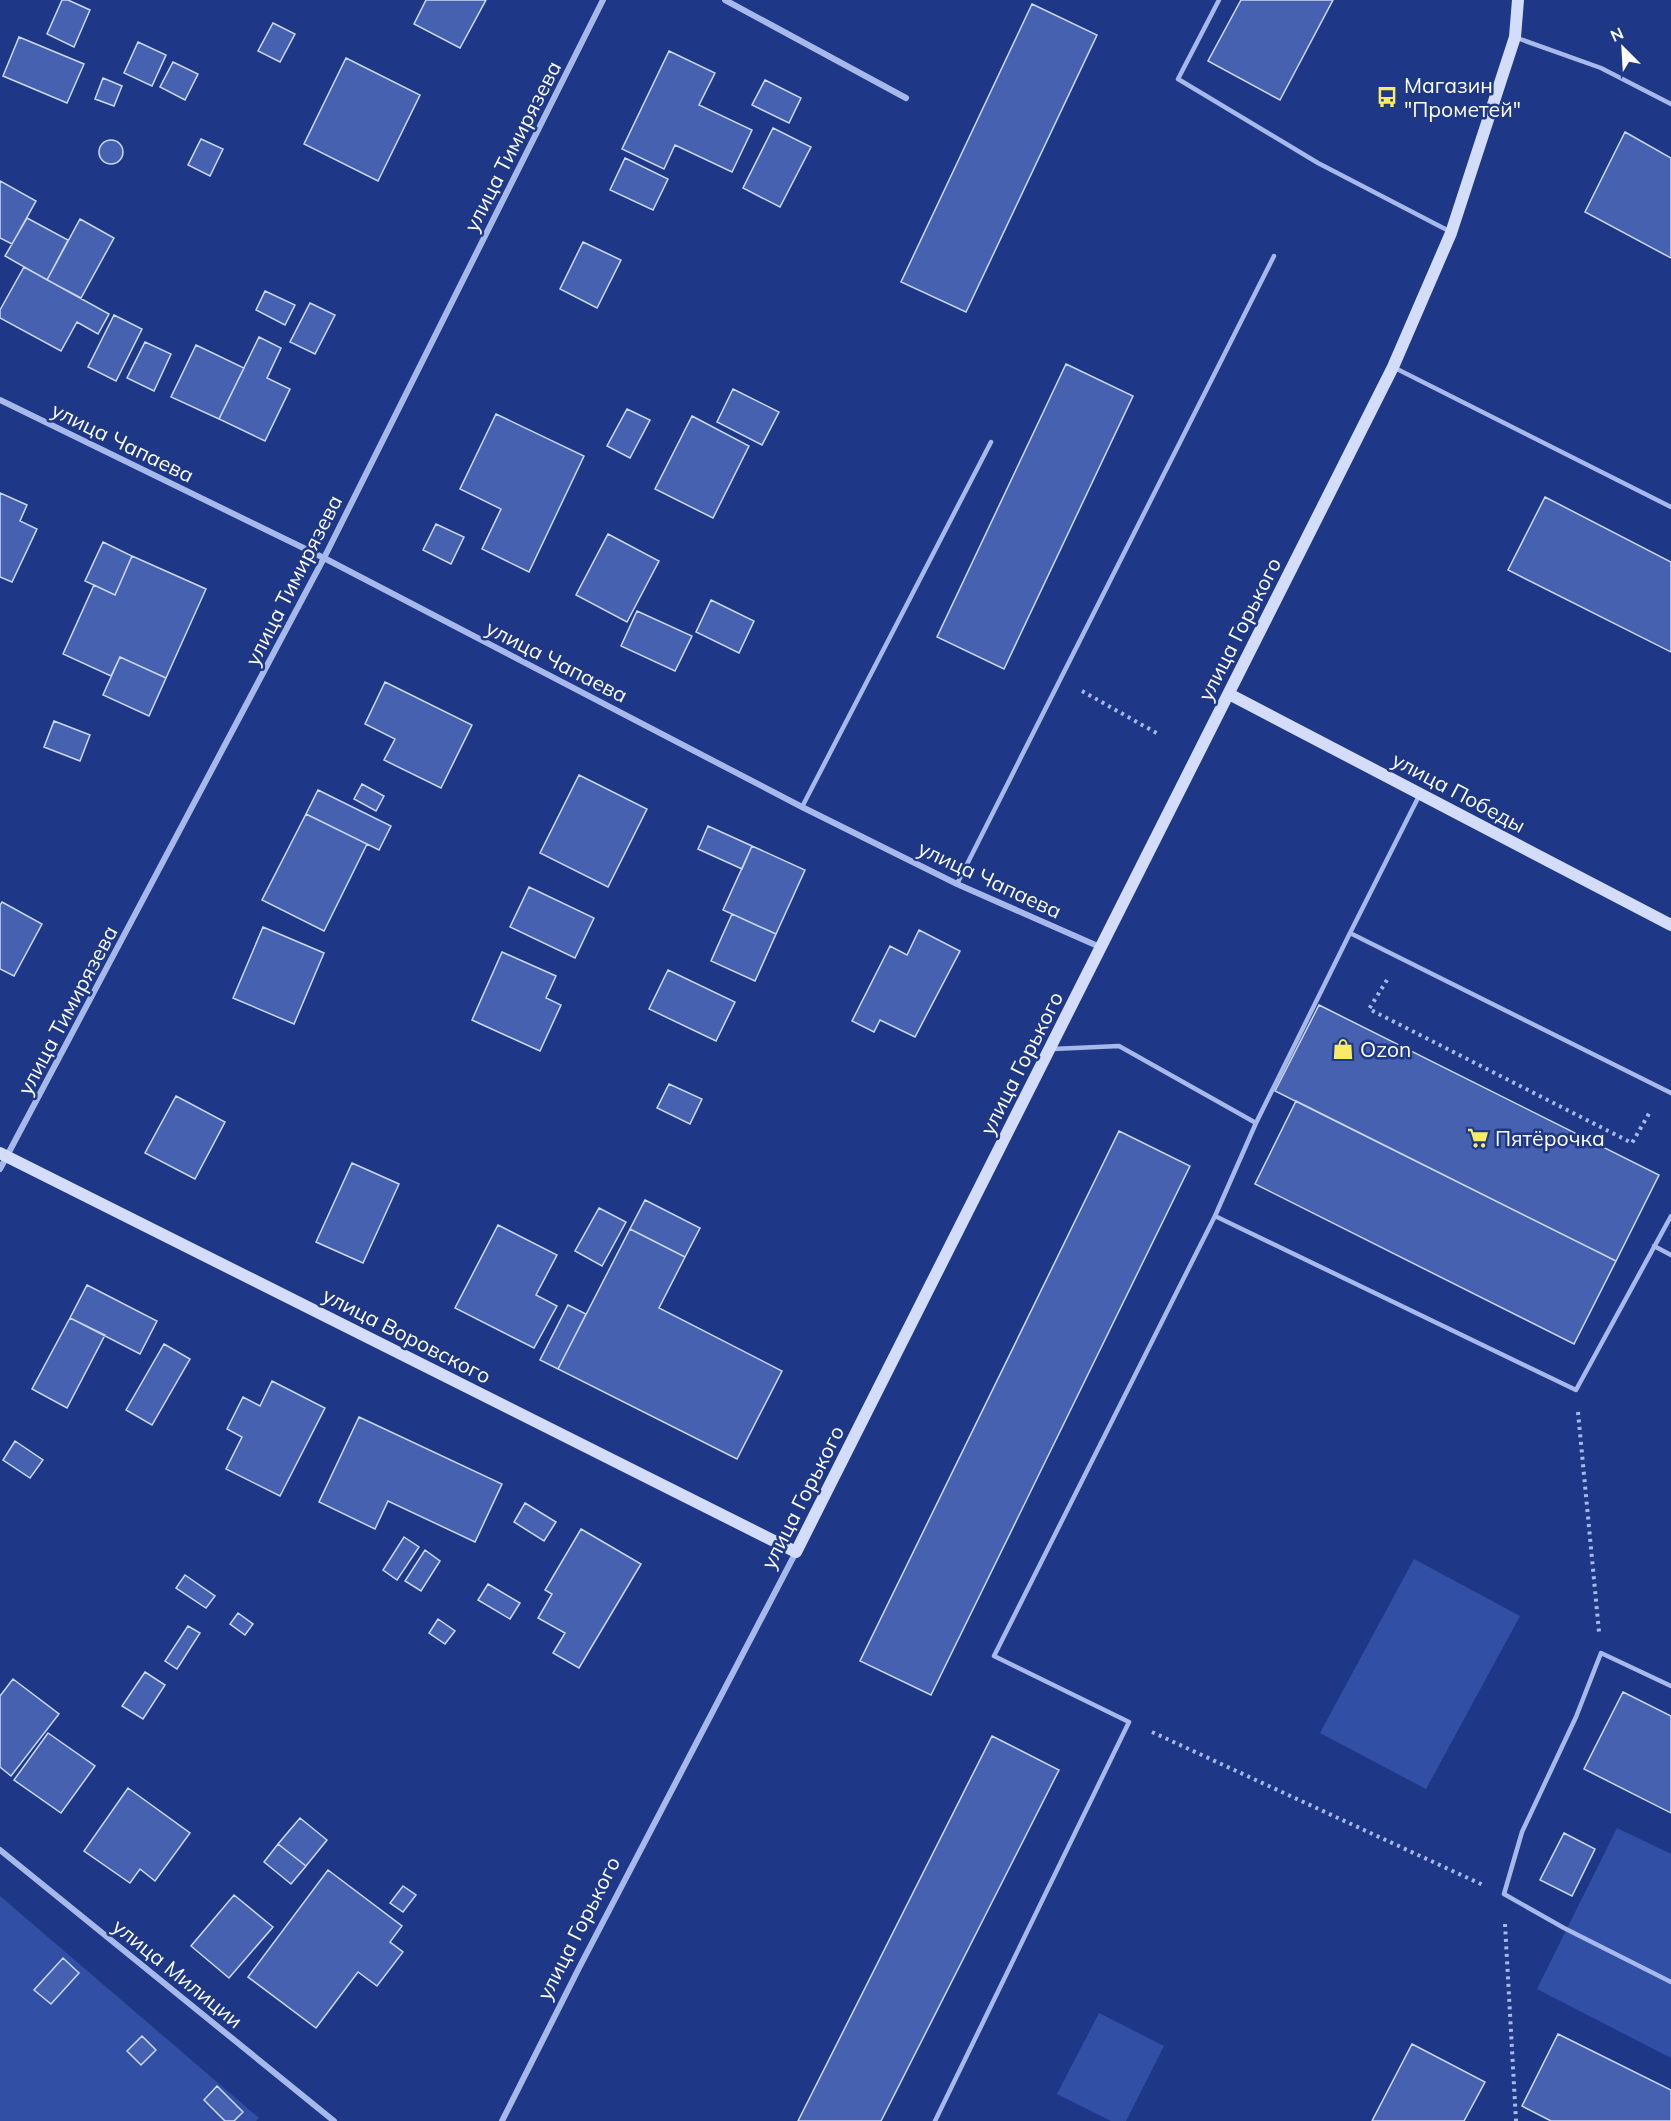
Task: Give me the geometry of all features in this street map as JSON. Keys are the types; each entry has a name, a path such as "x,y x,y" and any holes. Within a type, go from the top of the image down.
{"street":[{"name":"улица Тимирязева","path":"0,1169 4,1155 324,558 603,0"},
{"path":"725,0 906,98"},
{"name":"улица Горького","path":"502,2121 579,1968 796,1552 1393,367 1451,233 1515,37 1518,0"},
{"name":"улица Чапаева","path":"0,400 324,558 802,807 957,884 1100,947"},
{"name":"улица Победы","path":"1229,694 1671,925"},
{"name":"улица Воровского","path":"4,1155 796,1552"},
{"name":"улица Милиции","path":"0,1850 334,2121"}],"lane":[{"path":"1219,0 1178,79 1318,163 1451,233"},
{"path":"1515,37 1601,68 1671,104"},
{"path":"957,884 1274,256"},
{"path":"1393,367 1671,507"},
{"path":"802,807 991,442"},
{"path":"935,2121 1129,1722 994,1656 1215,1216 1256,1123 1420,794"},
{"path":"1350,933 1671,1093"},
{"path":"1050,1049 1119,1046 1256,1123"},
{"path":"1215,1216 1576,1390 1671,1216"},
{"path":"1654,1246 1671,1255"},
{"path":"1671,1686 1601,1653 1576,1717 1522,1832 1504,1894 1564,1928 1671,1982"}],"path":[{"path":"1060,679 1160,735"},
{"path":"1400,958 1369,1009 1632,1143 1663,1089"},
{"path":"1576,1390 1601,1653"},
{"path":"1129,1722 1504,1894 1516,2121"}],"shaded area":[{"path":"1414,1559 1520,1616 1426,1789 1320,1733"},
{"path":"1617,1828 1671,1854 1671,2058 1537,1989"},
{"path":"0,1896 259,2118 256,2121 0,2121"},
{"path":"1099,2013 1164,2046 1126,2121 1111,2121 1057,2094"}],"building":[{"path":"62,0 68,0 90,10 74,47 47,34"},
{"path":"426,0 486,0 460,48 414,24"},
{"path":"1241,0 1333,0 1280,100 1208,61"},
{"path":"1032,4 1097,35 966,312 901,282"},
{"path":"273,23 295,34 280,62 258,51"},
{"path":"19,37 84,64 67,103 3,76"},
{"path":"138,42 166,55 152,86 124,73"},
{"path":"669,51 715,73 699,105 752,130 732,172 675,145 664,169 622,149"},
{"path":"346,58 420,95 378,181 304,144"},
{"path":"173,62 198,74 185,100 160,87"},
{"path":"103,78 122,86 114,106 95,99"},
{"path":"765,80 801,98 789,123 752,105"},
{"path":"773,128 811,147 780,207 743,188"},
{"path":"1625,132 1671,158 1671,258 1585,212"},
{"path":"201,139 223,149 210,176 188,165"},
{"path":"111,140 119,144 123,152 119,160 111,164 103,160 99,152 103,144"},
{"path":"625,158 668,179 653,210 610,190"},
{"path":"0,181 36,201 12,244 0,238"},
{"path":"27,218 68,240 47,280 5,256"},
{"path":"80,219 114,238 81,298 47,280"},
{"path":"583,242 621,260 597,308 560,289"},
{"path":"24,267 109,314 98,334 77,322 61,351 0,318 0,310"},
{"path":"265,291 295,305 285,325 256,310"},
{"path":"310,303 335,315 315,354 290,342"},
{"path":"114,315 142,329 116,381 88,367"},
{"path":"259,337 281,348 267,378 290,389 265,441 219,419"},
{"path":"145,342 171,354 154,391 127,378"},
{"path":"196,345 244,368 219,419 171,397"},
{"path":"1066,364 1133,396 1004,669 937,637"},
{"path":"733,389 779,412 762,445 717,422"},
{"path":"627,409 650,420 630,458 607,446"},
{"path":"496,414 584,456 529,572 482,549 501,509 460,489"},
{"path":"692,416 749,446 713,518 655,489"},
{"path":"0,493 27,505 20,521 37,529 12,582 0,577"},
{"path":"1545,497 1671,562 1671,652 1508,570"},
{"path":"436,524 464,537 451,564 423,550"},
{"path":"608,534 659,561 627,622 576,595"},
{"path":"103,542 132,556 115,595 85,581"},
{"path":"132,556 206,589 166,678 120,657 111,676 63,654 94,585 115,595"},
{"path":"711,600 754,621 739,653 696,632"},
{"path":"637,611 692,636 675,671 621,646"},
{"path":"120,657 166,678 149,716 103,695"},
{"path":"385,682 472,725 441,788 384,760 395,739 365,724"},
{"path":"54,721 90,735 80,761 44,747"},
{"path":"579,775 647,809 608,887 540,853"},
{"path":"362,784 384,796 376,811 354,799"},
{"path":"318,790 391,826 379,850 306,814"},
{"path":"306,814 367,844 324,931 262,900"},
{"path":"708,826 752,846 742,869 698,849"},
{"path":"752,846 805,870 776,934 723,910"},
{"path":"529,887 594,918 575,958 510,927"},
{"path":"2,902 42,924 14,976 0,969 0,905"},
{"path":"732,914 776,934 755,981 711,961"},
{"path":"263,927 324,953 294,1024 233,998"},
{"path":"919,930 960,951 915,1037 880,1020 874,1032 852,1021 890,946 907,955"},
{"path":"502,952 556,976 546,998 561,1005 540,1051 472,1020"},
{"path":"668,970 735,1002 716,1041 649,1009"},
{"name":"Пятёрочка","path":"1319,1005 1659,1175 1616,1261 1275,1091"},
{"path":"669,1084 702,1099 690,1124 657,1108"},
{"path":"176,1096 225,1122 195,1179 145,1153"},
{"path":"1296,1101 1616,1261 1574,1344 1255,1184"},
{"path":"1119,1131 1190,1166 931,1695 860,1661"},
{"path":"352,1163 399,1184 363,1263 316,1242"},
{"path":"645,1200 700,1228 685,1257 630,1229"},
{"path":"599,1208 626,1222 602,1266 575,1251"},
{"path":"498,1225 557,1255 536,1295 557,1306 534,1348 455,1308"},
{"path":"630,1229 685,1257 659,1308 782,1371 737,1459 558,1369"},
{"path":"87,1285 157,1321 140,1354 70,1318"},
{"path":"568,1305 586,1314 558,1369 540,1360"},
{"path":"70,1318 105,1335 67,1408 32,1389"},
{"path":"164,1344 190,1359 152,1425 126,1410"},
{"path":"272,1381 325,1408 280,1496 226,1469 242,1437 227,1429 243,1397 260,1406"},
{"path":"359,1417 502,1484 475,1542 388,1501 375,1529 319,1502"},
{"path":"15,1441 43,1460 30,1478 3,1460"},
{"path":"525,1503 556,1522 544,1541 514,1522"},
{"path":"581,1529 641,1564 579,1668 553,1653 565,1633 538,1618 552,1594 545,1590"},
{"path":"404,1537 419,1547 397,1580 383,1570"},
{"path":"425,1550 440,1561 421,1591 405,1581"},
{"path":"185,1575 215,1596 206,1608 176,1588"},
{"path":"488,1584 520,1603 510,1619 478,1600"},
{"path":"238,1613 253,1624 245,1635 230,1624"},
{"path":"438,1619 455,1631 445,1644 429,1633"},
{"path":"188,1626 200,1633 177,1669 165,1661"},
{"path":"145,1672 165,1685 143,1719 122,1706"},
{"path":"13,1679 59,1714 11,1776 0,1767 0,1696"},
{"path":"1623,1692 1671,1716 1671,1813 1584,1769"},
{"path":"48,1733 95,1766 61,1813 14,1780"},
{"path":"992,1736 1059,1770 881,2121 798,2121"},
{"path":"128,1788 190,1833 155,1881 140,1869 130,1883 84,1851"},
{"path":"300,1818 327,1840 306,1866 278,1844"},
{"path":"1564,1833 1595,1849 1572,1896 1540,1880"},
{"path":"278,1844 306,1866 291,1884 264,1862"},
{"path":"328,1870 402,1926 390,1942 403,1952 377,1986 358,1972 316,2028 248,1977"},
{"path":"403,1886 416,1895 403,1912 390,1903"},
{"path":"234,1895 273,1927 229,1978 191,1946"},
{"path":"63,1958 79,1973 51,2004 34,1990"},
{"path":"1558,2034 1671,2090 1671,2121 1551,2121 1522,2106"},
{"path":"142,2036 156,2050 141,2065 127,2051"},
{"path":"1412,2044 1485,2082 1464,2121 1372,2121"},
{"path":"217,2086 243,2112 234,2121 225,2121 204,2100"}],"place":[{"name":"Магазин \"Прометей\"","path":"1387,97"},
{"name":"Ozon","path":"1343,1049"},
{"name":"Пятёрочка","path":"1478,1138"}]}
